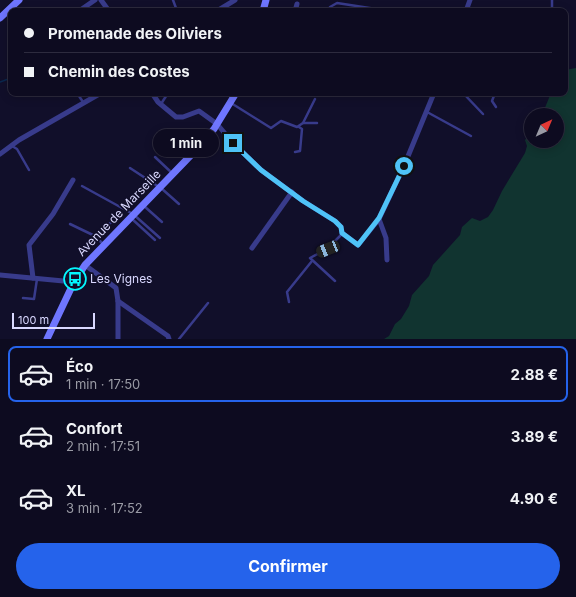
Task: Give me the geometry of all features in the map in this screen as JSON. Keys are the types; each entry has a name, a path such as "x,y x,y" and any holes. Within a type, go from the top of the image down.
{"street":[{"path":"11,8 19,0"},
{"path":"83,8 95,0"},
{"path":"222,8 235,0"},
{"path":"296,8 297,4"},
{"path":"0,18 8,10"},
{"path":"0,154 12,145 96,96"},
{"path":"154,96 160,104 176,117 182,117 199,111 217,124 247,157 292,192 335,221 341,227 342,233 358,245 379,218 404,166 433,96"},
{"name":"Avenue de Marseille","path":"47,339 74,282 85,264 172,174 217,124 234,96"},
{"path":"35,278 29,245 53,214 73,180"},
{"path":"252,248 292,192"},
{"path":"379,218 386,238 387,260"},
{"path":"85,264 116,288 118,301 118,339"},
{"path":"0,275 74,282"},
{"path":"118,301 168,336 169,339"}],"lane":[{"path":"173,0 176,8"},
{"path":"330,8 337,3 370,8"},
{"path":"78,96 83,103"},
{"path":"160,104 166,96"},
{"path":"466,96 483,114"},
{"path":"493,96 492,101 496,107"},
{"path":"299,127 303,123 315,99"},
{"path":"230,102 271,128 280,121 302,129 300,151 295,152"},
{"path":"426,112 471,136"},
{"path":"303,123 316,123"},
{"path":"12,145 17,149 29,170"},
{"path":"155,157 172,174"},
{"path":"130,168 159,187 179,204"},
{"path":"82,186 131,216 160,238"},
{"path":"142,204 162,222"},
{"path":"95,236 121,214"},
{"path":"131,216 156,240"},
{"path":"70,224 95,236 103,244"},
{"path":"289,302 287,292 312,261 310,258 328,249 342,233"},
{"path":"312,261 334,281"},
{"path":"23,298 34,299 35,278"},
{"path":"179,339 208,303"}],"green space":[{"path":"576,68 576,339 384,339 389,336 395,324 401,319 409,306 412,295 429,276 433,265 460,235 462,227 472,218 480,221 488,217 526,148 564,148 564,108 545,108 550,96 568,96 568,69"}],"waterway":[{"path":"0,82 8,79"}],"place":[{"name":"Les Vignes","path":"75,279"}],"route":[{"path":"233,143 261,170 303,201 335,221 341,227 342,233 358,245 379,218 404,166"}]}
